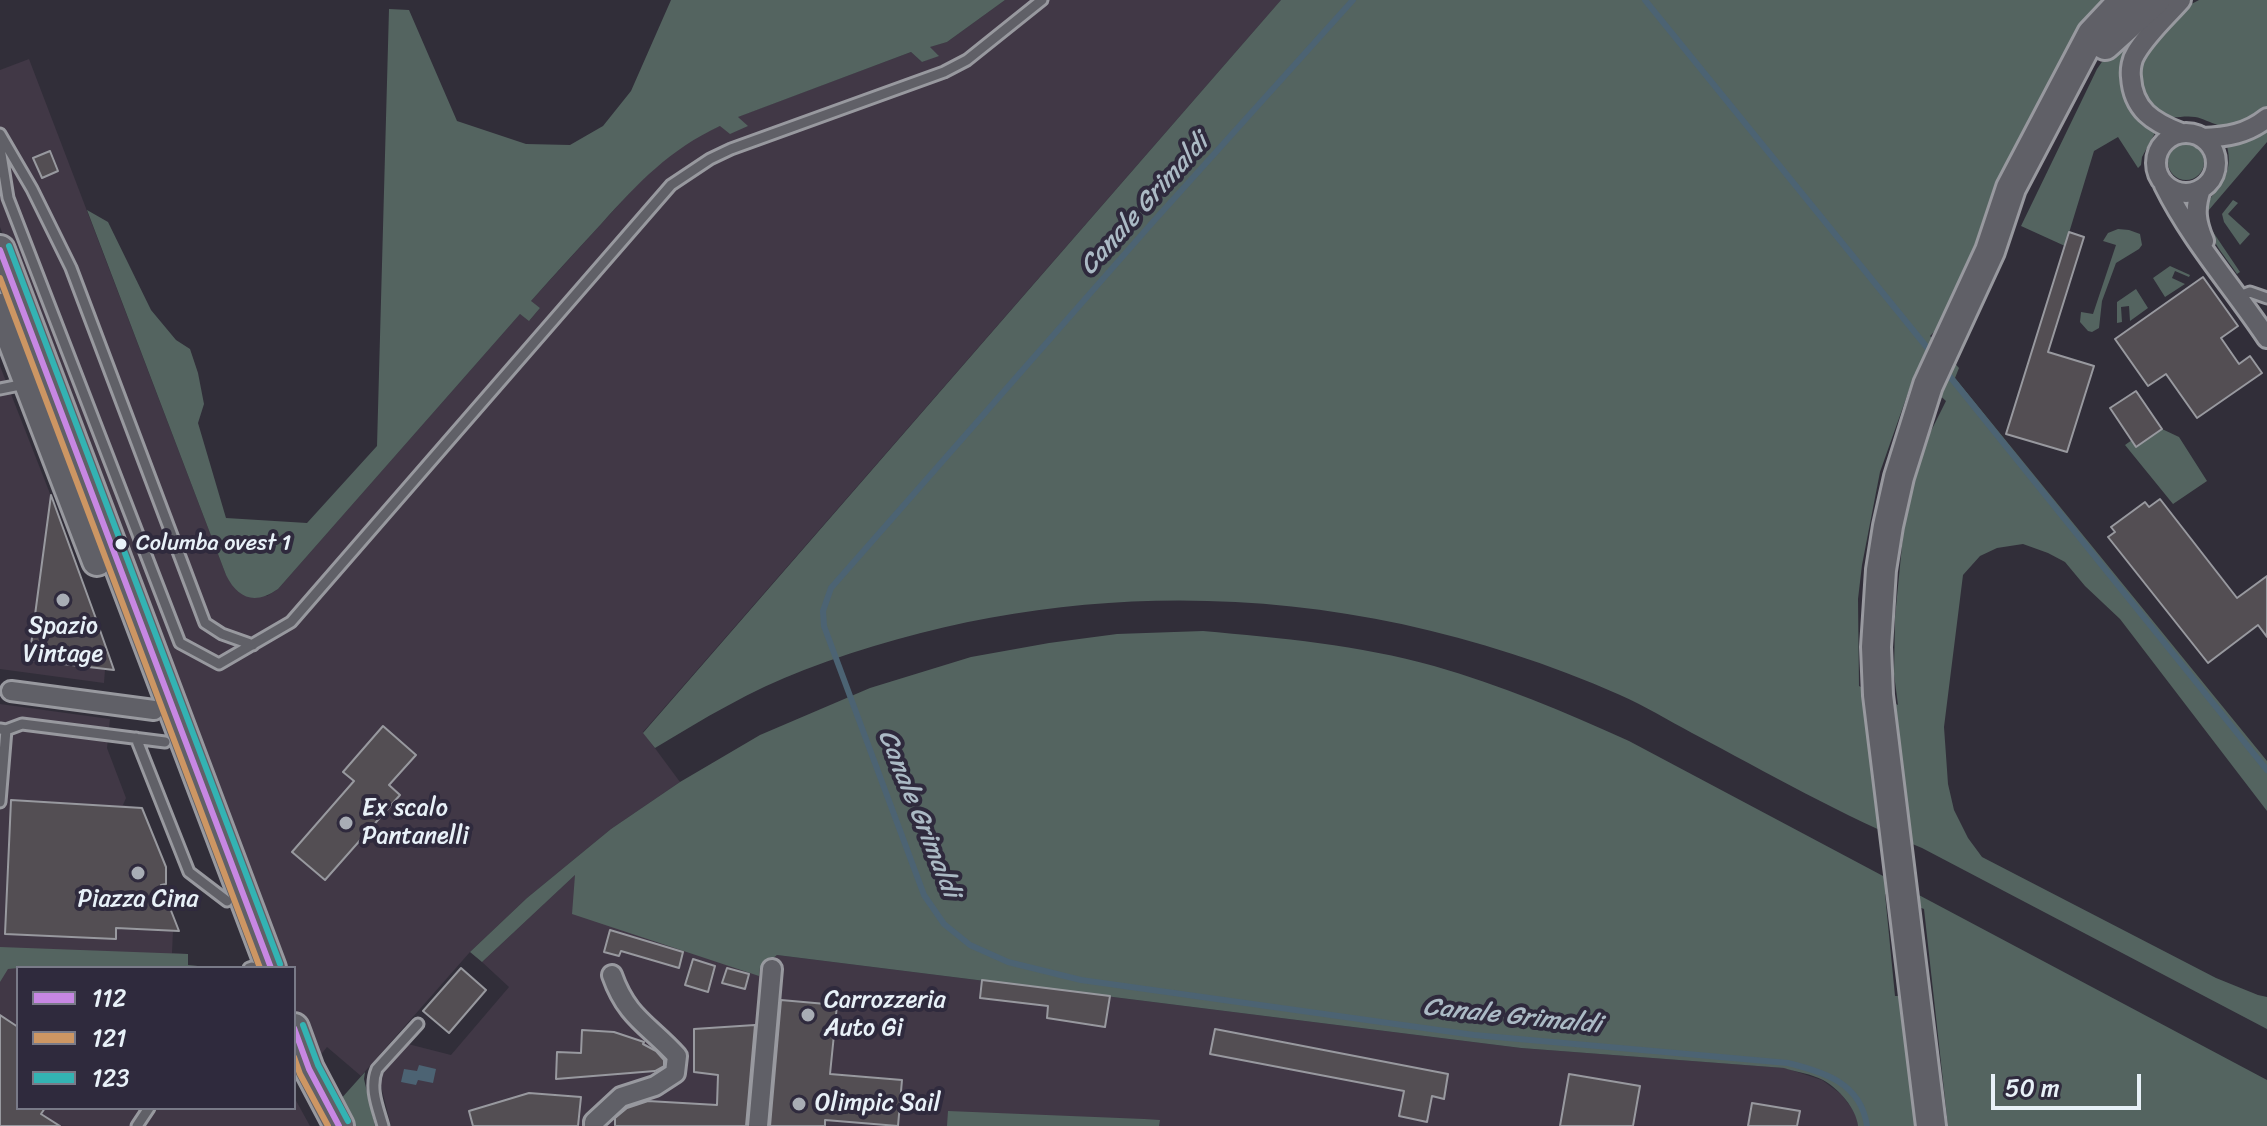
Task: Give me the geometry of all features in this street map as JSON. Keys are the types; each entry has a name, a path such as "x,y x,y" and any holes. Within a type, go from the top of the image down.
{"main road":[{"path":"1931,1126 1878,695 1876,647 1881,570 1888,526 1899,477 1928,385 1990,251 2011,188 2092,34 2124,0"},
{"path":"1990,251 2027,196 2086,73 2107,42 2155,0"},
{"path":"0,250 255,966"},
{"path":"0,308 14,357 29,383 165,742 255,966"},
{"path":"296,1033 309,1069 339,1126"},
{"path":"296,1081 321,1126"}],"street":[{"path":"2164,185 2182,193 2192,193 2209,183 2216,163 2209,144 2192,134 2163,126 2137,103 2132,90 2130,70 2134,54 2181,0"},
{"path":"2202,138 2230,136 2249,130 2267,118"},
{"path":"2181,133 2172,136 2159,149 2156,168 2159,177 2189,232 2264,330"},
{"path":"2201,189 2195,212 2209,255"},
{"path":"11,691 154,710"},
{"path":"758,1126 772,969"},
{"path":"594,1126 594,1122 621,1097 655,1086 675,1073 677,1056 625,1005 612,975"}],"lane":[{"path":"0,148 8,198 180,643 219,664 291,622 671,185 731,149 944,72 967,60 1042,0"},
{"path":"0,134 32,189 71,268 205,623 222,634 253,645"},
{"path":"2237,297 2250,292 2267,298"},
{"path":"0,389 29,383"},
{"path":"0,802 3,729 22,724 165,742"},
{"path":"136,738 189,872 227,901"},
{"path":"383,1126 373,1085 374,1076 418,1024"}],"shaded area":[{"path":"671,0 1005,0 947,42 930,47 939,56 922,62 911,52 738,117 748,126 730,134 720,126 670,156 629,194 531,301 540,308 529,321 520,314 278,589 255,598 236,590 226,575 87,210 108,222 151,310 176,340 190,349 204,404 198,423 226,518 307,523 377,446 389,9 409,10 457,121 526,144 570,145 603,126 631,91"},
{"path":"1005,0 1281,0 643,732 680,782 611,829 527,898 470,952 361,1076 327,1047 315,1062 296,1010 296,966 279,966 192,726 0,227 0,70 29,59 226,575 267,596 278,589 520,314 530,320 540,308 530,302 660,162 697,136 720,126 747,126 737,117 911,52 922,62 938,55 929,47 947,42"},
{"path":"1281,0 2105,0 2086,21 1937,329 1930,336 1959,368 1955,378 2267,761 2267,811 2120,619 2065,562 2023,544 1997,548 1980,556 1963,575 1944,727 1948,784 1954,810 1982,857 2216,978 2267,997 2267,1029 1922,848 1806,794 1629,699 1521,657 1420,628 1318,610 1215,601 1111,603 1008,615 905,637 804,670 746,696 655,748 643,733","holes":["1915,373 1946,401 1923,447 1905,515 1895,617 1894,674 1898,705 1859,686 1858,599 1862,565 1880,472"]},
{"path":"2163,0 2169,0 2135,37 2127,51 2120,77 2122,90 2134,113 2155,133 2141,165 2138,168 2118,137 2094,151 2065,246 2021,226 2097,69 2106,56"},
{"path":"2199,0 2267,0 2267,106 2238,125 2225,126 2187,116 2164,116 2152,107 2140,86 2139,70 2145,55 2174,18"},
{"path":"2267,129 2267,142 2208,211 2211,229 2240,272 2237,274 2210,233 2205,210 2224,180 2229,160 2227,146 2252,139"},
{"path":"2186,144 2199,149 2204,162 2199,175 2186,180 2173,175 2168,162 2173,149"},
{"path":"2233,200 2238,203 2228,214 2250,234 2240,245 2222,214"},
{"path":"2118,229 2140,234 2142,245 2116,263 2102,301 2099,328 2088,331 2080,322 2081,312 2093,314 2116,245 2103,241 2108,233"},
{"path":"2170,266 2190,275 2175,271 2172,278 2185,284 2165,297 2153,278"},
{"path":"2136,289 2148,308 2130,321 2129,306 2121,307 2122,322 2117,323 2117,302"},
{"path":"0,366 114,671 105,670 104,683 0,669"},
{"path":"2162,429 2179,437 2207,481 2173,504 2125,445 2132,440 2137,446"},
{"path":"1203,631 1349,648 1434,666 1533,700 1629,741 2267,1080 2267,1126 1948,1126 1924,909 1885,894 1895,996 1903,996 1918,1126 1858,1126 1850,1106 1835,1088 1819,1078 1784,1068 1521,1048 777,955 760,968 759,976 572,914 575,875 482,962 470,952 527,898 611,829 680,782 760,735 870,688 971,657 1117,634"},
{"path":"0,704 110,719 107,748 126,798 123,805 142,808 166,867 166,884 161,886 177,926 173,931 172,953 188,954 188,965 198,966 16,966 16,1110 296,1110 296,1101 310,1126 0,1126"},
{"path":"576,874 759,975 760,968 777,955 1521,1048 1785,1068 1822,1080 1841,1094 1857,1115 1858,1126 391,1126 381,1086 384,1072 408,1044 451,1055 509,987 482,962"},
{"path":"0,947 188,954 188,965 198,966 16,966 8,969 0,982"},
{"path":"365,1072 375,1126 353,1126 339,1101"},
{"path":"948,1111 1160,1120 1159,1126 947,1126"}],"water":[{"path":"419,1065 436,1069 433,1083 418,1080 416,1085 401,1082 404,1069 417,1071"}],"building":[{"path":"50,151 58,171 42,178 33,158"},
{"path":"2069,232 2084,237 2048,352 2094,366 2067,452 2006,434"},
{"path":"2203,277 2238,326 2221,338 2239,364 2250,356 2262,373 2197,418 2166,374 2148,386 2115,339"},
{"path":"2136,391 2162,429 2136,447 2110,408"},
{"path":"51,495 95,616 114,670 29,660"},
{"path":"2160,499 2237,598 2267,576 2267,637 2258,625 2208,663 2108,537 2115,532 2111,527 2145,502 2149,507"},
{"name":"Ex scalo Pantanelli","path":"383,726 416,755 389,785 400,795 325,880 292,852 354,781 343,772"},
{"path":"11,800 142,808 166,867 166,884 161,885 179,931 116,928 116,939 5,934"},
{"path":"610,930 683,952 679,968 621,951 619,956 604,952"},
{"path":"693,959 715,966 708,992 685,985"},
{"path":"461,968 486,990 449,1033 423,1011"},
{"path":"727,968 749,974 745,989 722,983"},
{"path":"982,980 1110,996 1105,1027 1047,1018 1048,1006 980,998"},
{"path":"781,1000 837,1005 830,1074 902,1080 898,1126 825,1120 825,1126 770,1126"},
{"path":"0,1015 16,1026 16,1110 44,1110 41,1114 60,1126 0,1126"},
{"path":"755,1025 746,1126 615,1126 615,1118 627,1108 648,1101 717,1105 718,1075 694,1072 694,1029"},
{"path":"1215,1029 1448,1074 1444,1099 1432,1096 1427,1122 1399,1116 1404,1091 1210,1054"},
{"path":"582,1030 614,1032 644,1042 664,1060 664,1066 655,1071 556,1079 557,1052 581,1053"},
{"path":"1569,1074 1640,1086 1633,1126 1560,1126"},
{"path":"529,1093 581,1097 578,1126 473,1126 469,1111"},
{"path":"1752,1103 1800,1111 1797,1126 1748,1126"}],"waterway":[{"name":"Canale Grimaldi","path":"1353,0 831,588 823,611 824,626 924,895 944,924 970,945 1008,962 1081,980 1474,1035 1788,1063 1839,1082 1857,1099 1867,1126"},
{"path":"1645,0 1934,356"},
{"path":"1943,368 2267,770"}],"transit line":[{"name":"123","path":"9,246 280,964"},
{"name":"112","path":"0,250 270,966"},
{"name":"121","path":"0,278 259,966"},
{"name":"123","path":"303,1025 318,1065 348,1121"},
{"name":"112","path":"296,1033 309,1069 339,1126"},
{"name":"121","path":"296,1063 328,1126"}],"place":[{"name":"Columba ovest 1","path":"121,544"},
{"name":"Spazio Vintage","path":"63,600"},
{"name":"Ex scalo Pantanelli","path":"346,823"},
{"name":"Piazza Cina","path":"138,873"},
{"name":"Carrozzeria Auto Gi","path":"808,1015"},
{"name":"Olimpic Sail","path":"799,1104"}]}
